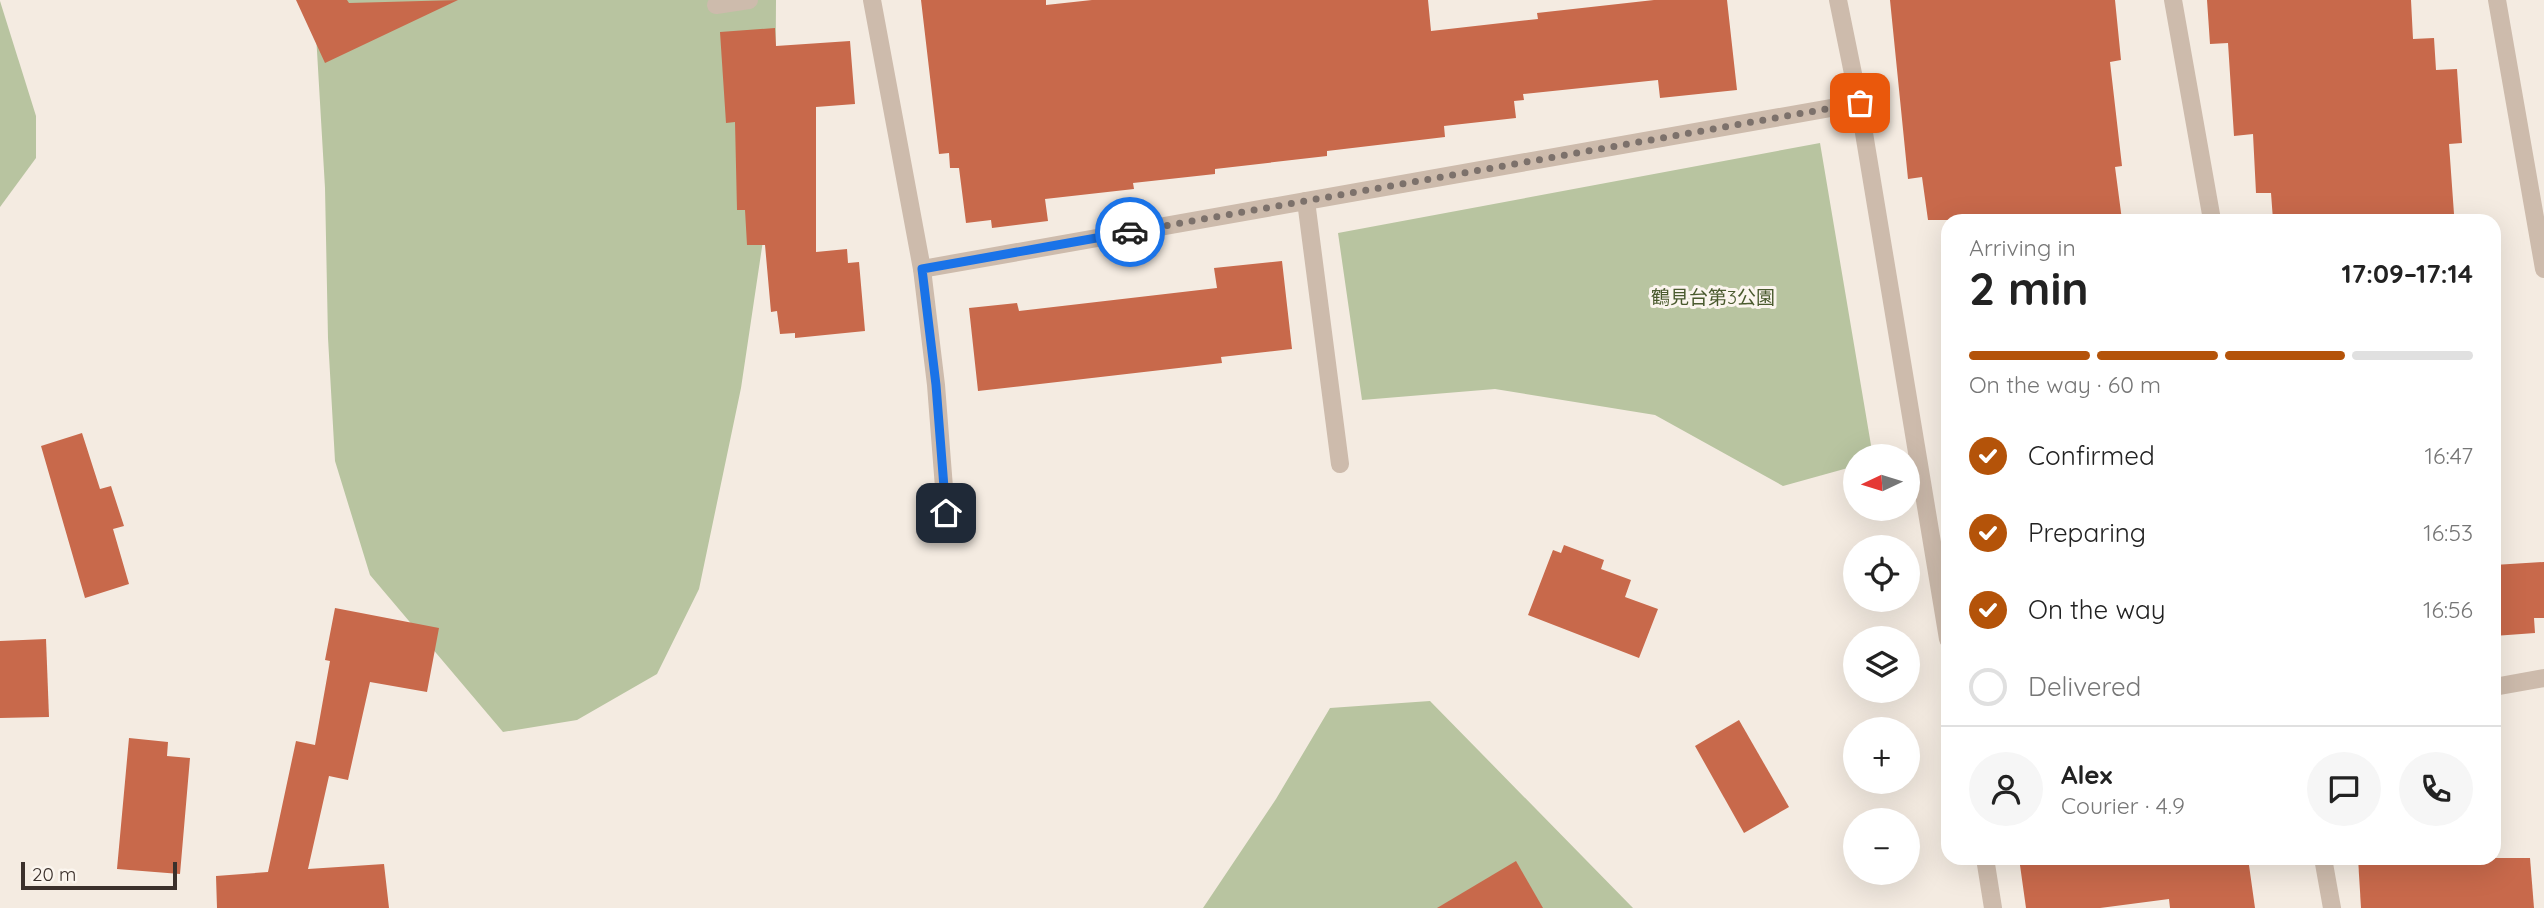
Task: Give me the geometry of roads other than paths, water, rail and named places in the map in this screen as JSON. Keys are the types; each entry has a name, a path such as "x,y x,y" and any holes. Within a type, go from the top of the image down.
{"street":[{"path":"716,5 749,0"},
{"path":"872,0 922,269 936,385 946,513"},
{"path":"1838,0 1860,103 1941,596"},
{"path":"2173,0 2211,214"},
{"path":"2497,0 2544,269"},
{"path":"922,269 1860,103"},
{"path":"1306,201 1340,464"},
{"path":"2501,686 2544,678"},
{"path":"1986,865 1993,908"},
{"path":"2324,865 2332,908"}],"park label":[{"name":"鶴見台第3公園","path":"1713,297"}]}
